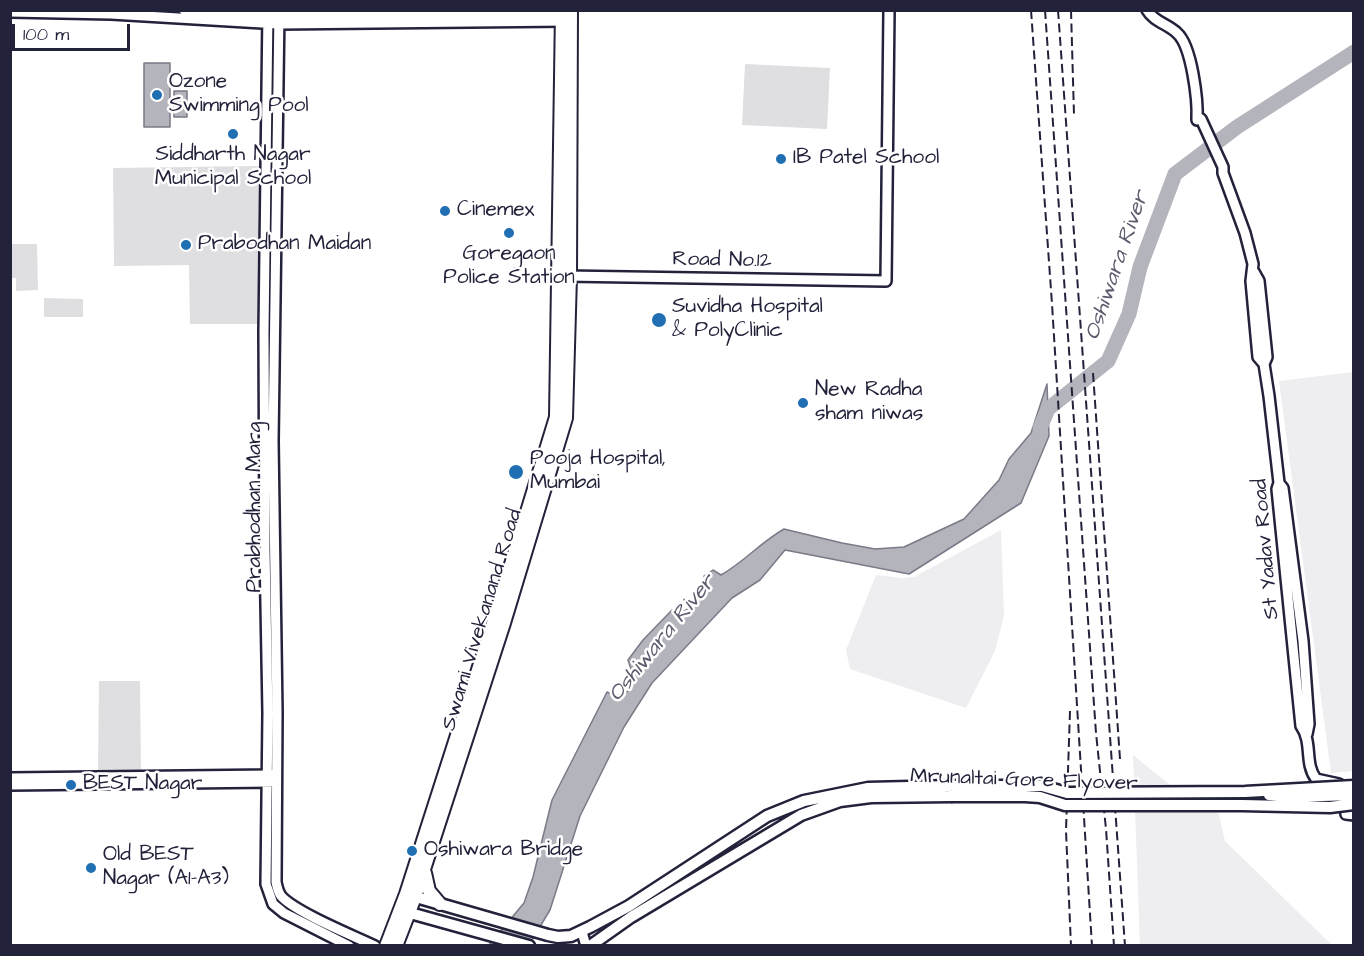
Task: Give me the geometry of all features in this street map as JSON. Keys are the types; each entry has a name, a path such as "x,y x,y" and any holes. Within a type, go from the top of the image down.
{"main road":[{"name":"Swami Vivekanand Road","path":"386,945 424,869 504,623 550,454 556,411 564,276 566,16"},
{"name":"Swami Vivekanand Road","path":"411,895 491,632 550,454"},
{"name":"Mrunaltai Gore Flyover","path":"592,944 681,886 801,815 840,801 1042,786 1067,793 1245,792 1350,785"},
{"name":"Mrunaltai Gore Flyover","path":"411,895 548,936 558,938 571,936 629,906 766,816 804,801 868,788 1040,797 1065,805 1330,807 1353,804"},
{"path":"1221,792 1222,805"},
{"name":"Mrunaltai Gore Flyover","path":"1245,792 1291,797 1353,795"},
{"path":"424,869 429,891 440,904"},
{"name":"Swami Vivekanand Road","path":"396,945 404,911"},
{"path":"404,911 530,945"}],"street":[{"path":"184,10 268,16"},
{"name":"Road No.12","path":"564,276 886,282 889,10"},
{"name":"St Yadav Road","path":"1147,11 1180,35 1190,57 1198,118 1221,170 1252,257 1254,272 1251,281 1258,357 1264,364 1272,412 1279,483 1277,489 1301,726 1307,734 1312,775 1320,781 1350,785"},
{"path":"10,12 268,16 566,16"},
{"path":"268,16 271,154"},
{"name":"Prabhodhan Marg","path":"279,16 271,154 272,778 278,889 281,896 290,903 375,945"},
{"path":"268,46 278,46"},
{"path":"10,778 272,778"},
{"path":"10,785 272,778"},
{"path":"272,778 268,895 273,904 284,913 349,945"},
{"path":"1349,814 1350,785"},
{"path":"310,927 315,917"},
{"path":"586,930 592,944"}],"shaded area":[{"path":"745,64 830,68 827,129 742,125"},
{"name":"Prabodhan Maidan","path":"259,166 260,324 190,324 189,265 114,266 113,168"},
{"path":"10,244 37,244 38,290 16,291 16,278 11,278"},
{"path":"44,298 83,299 83,317 44,317"},
{"path":"1353,372 1353,771 1331,773 1279,381"},
{"path":"1001,530 1004,616 995,651 966,708 850,669 846,650 876,575 914,577"},
{"path":"99,681 140,681 141,771 98,771"},
{"path":"1133,755 1175,789 1214,793 1225,841 1332,945 1140,945"}],"water":[{"name":"Ozone Swimming Pool","path":"144,63 170,63 170,127 144,127"},
{"path":"174,91 187,91 187,117 174,117"},
{"path":"1047,384 1049,436 1021,503 909,574 785,550 760,580 732,598 652,683 624,727 580,816 550,910 529,945 488,946 524,903 533,877 552,800 607,692 616,696 630,690 634,678 628,660 643,640 672,610 680,613 692,607 708,588 704,576 713,570 721,575 784,529 875,549 904,547 964,519 999,480 1009,459 1031,433"}],"waterway":[{"name":"Oshiwara River","path":"1040,428 1048,409 1108,361 1129,314 1140,267 1175,174 1237,127 1354,52"}],"railway":[{"path":"1031,10 1052,304 1092,946"},
{"path":"1045,10 1096,733 1106,829 1114,946"},
{"path":"1058,10 1125,946"},
{"path":"1071,10 1074,115"},
{"path":"1093,373 1120,759"},
{"path":"1070,711 1066,831 1071,946"}],"place":[{"name":"Ozone Swimming Pool","path":"157,95"},
{"name":"Siddharth Nagar Municipal School","path":"233,134"},
{"name":"IB Patel School","path":"781,159"},
{"name":"Cinemex","path":"445,211"},
{"name":"Goregaon Police Station","path":"509,233"},
{"name":"Prabodhan Maidan","path":"186,245"},
{"name":"Suvidha Hospital & PolyClinic","path":"659,320"},
{"name":"New Radha sham niwas","path":"803,403"},
{"name":"Pooja Hospital, Mumbai","path":"516,472"},
{"name":"BEST Nagar","path":"71,785"},
{"name":"Oshiwara Bridge","path":"412,851"},
{"name":"Old BEST Nagar (A1-A3)","path":"91,868"}]}
